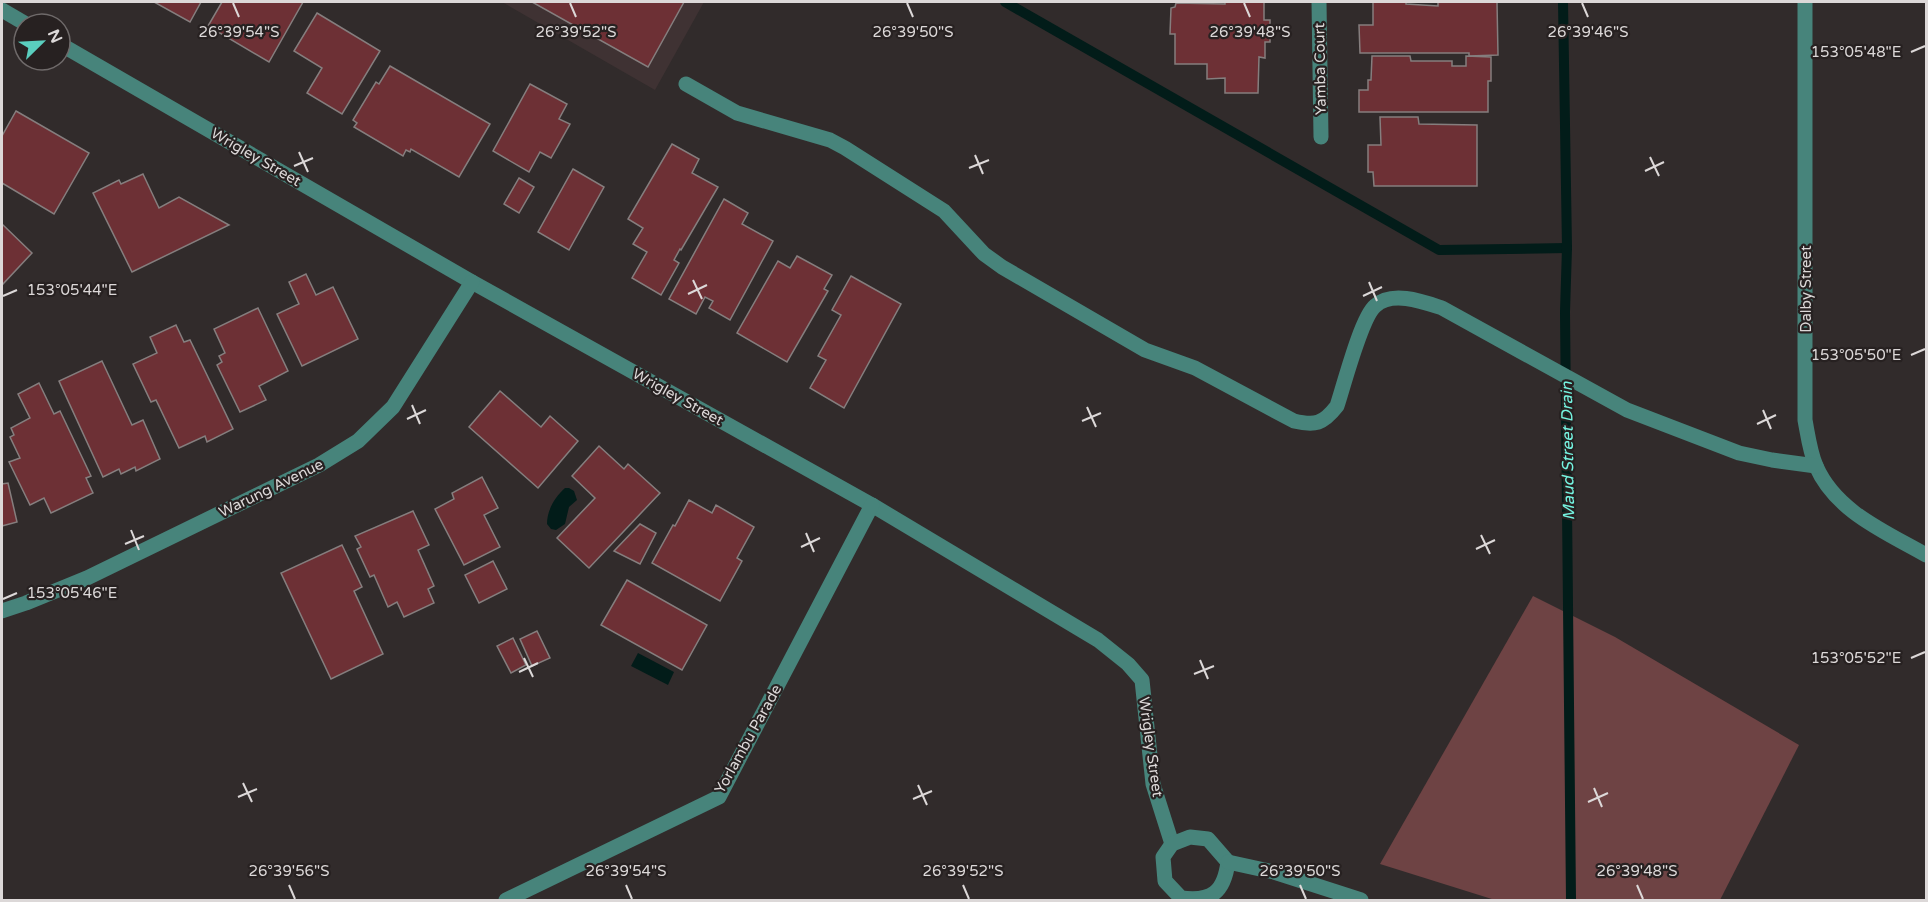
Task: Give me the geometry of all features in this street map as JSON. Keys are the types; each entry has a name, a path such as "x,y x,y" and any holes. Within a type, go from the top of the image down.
{"street":[{"name":"Yamba Court","path":"1319,2 1321,137"},
{"name":"Dalby Street","path":"1805,2 1805,420 1809,444 1816,466 1825,483 1838,499 1853,512 1926,555"},
{"name":"Wrigley Street","path":"72,51 472,282 872,506 1098,640 1128,664 1142,680 1153,784 1172,844"},
{"path":"686,84 737,113 830,141 845,148 944,211 984,254 1002,267 1145,350 1195,368 1293,421 1308,424 1320,422 1328,416 1337,406 1364,324 1375,306 1394,298 1409,299 1434,305 1609,401 1651,420 1739,453 1816,466"},
{"name":"Warung Avenue","path":"2,610 26,603 87,578 319,465 358,441 393,407 472,282"},
{"name":"Yorlambu Parade","path":"506,900 719,797 872,506"},
{"path":"1228,862 1226,878 1221,889 1209,897 1196,900 1180,899 1165,881 1163,856 1172,844 1190,837 1208,839 1228,862 1274,872 1360,900"}],"shaded area":[{"path":"502,2 704,2 655,90"},
{"path":"1533,596 1615,637 1799,745 1720,900 1495,900 1380,864"}],"water":[{"path":"565,488 574,491 577,500 569,507 565,524 556,530 551,529 547,524 550,509"},
{"path":"638,653 674,672 668,685 631,666"}],"building":[{"path":"154,2 201,2 190,22"},
{"path":"222,2 303,2 269,62 208,26"},
{"path":"532,2 684,2 648,67"},
{"path":"1225,2 1264,2 1264,20 1270,20 1270,42 1265,42 1265,58 1259,57 1258,93 1225,93 1225,78 1207,79 1207,64 1175,64 1175,34 1170,34 1171,8 1175,7 1176,3 1225,4"},
{"path":"1373,2 1406,2 1406,4 1438,6 1438,2 1497,2 1498,55 1360,53 1359,25 1373,25"},
{"path":"317,13 380,51 342,114 307,93 322,68 294,51"},
{"path":"1372,56 1410,56 1411,61 1452,61 1452,66 1466,66 1466,56 1491,57 1488,112 1359,112 1359,90 1368,90 1368,80 1371,80"},
{"path":"390,66 490,124 459,177 411,149 410,152 406,150 403,156 354,127 357,123 353,120 376,82 379,84"},
{"path":"530,84 567,104 559,119 570,124 551,158 540,152 529,172 493,151"},
{"path":"16,111 89,153 54,214 2,183 2,136"},
{"path":"1380,117 1418,117 1419,124 1477,125 1477,186 1374,186 1373,172 1368,172 1368,145 1381,145"},
{"path":"672,144 699,159 692,173 718,187 674,260 679,263 661,295 632,278 647,252 633,244 643,228 628,219"},
{"path":"573,169 604,187 569,250 538,232"},
{"path":"143,174 159,208 179,197 229,225 132,272 93,193 119,180 121,184"},
{"path":"519,178 534,187 519,213 504,204"},
{"path":"724,199 748,213 742,224 773,241 730,320 709,308 713,301 705,297 696,314 669,299"},
{"path":"2,224 32,253 2,285"},
{"path":"797,256 832,275 824,289 828,291 787,362 737,333 778,261 790,268"},
{"path":"306,274 316,295 333,287 358,339 302,366 277,314 299,304 289,282"},
{"path":"851,276 901,304 844,408 810,388 826,360 818,356 841,315 832,310"},
{"path":"258,308 288,371 259,386 266,400 240,412 217,365 222,362 219,356 225,353 214,329"},
{"path":"176,325 184,342 190,340 233,429 207,442 205,436 179,448 156,400 151,402 133,364 157,353 150,337"},
{"path":"102,361 132,425 143,420 160,459 136,471 135,467 121,474 119,469 103,477 59,381"},
{"path":"39,383 54,414 60,411 91,476 86,478 93,493 51,513 44,498 30,505 9,462 20,458 10,437 14,435 11,428 30,418 18,394"},
{"path":"500,391 541,427 550,416 578,441 538,488 469,427"},
{"path":"599,446 624,469 628,464 660,493 589,568 557,538 595,498 572,476"},
{"path":"482,477 498,508 484,515 500,547 464,565 435,509 454,499 452,493"},
{"path":"8,483 17,522 2,526 2,484"},
{"path":"689,500 712,513 716,505 754,527 737,558 742,561 720,601 652,563"},
{"path":"413,511 429,545 418,550 434,586 428,589 434,603 404,617 397,602 388,607 374,575 370,577 357,549 361,547 355,536"},
{"path":"640,524 656,533 640,564 614,551"},
{"path":"342,545 362,587 354,591 383,654 331,679 281,573"},
{"path":"493,561 507,589 479,603 465,575"},
{"path":"627,580 707,625 682,670 601,625"},
{"path":"537,631 550,658 532,666 520,639"},
{"path":"513,638 526,665 511,673 497,646"}],"waterway":[{"path":"1005,2 1439,250 1567,248"},
{"name":"Maud Street Drain","path":"1563,2 1567,248 1565,312 1571,900"}]}
